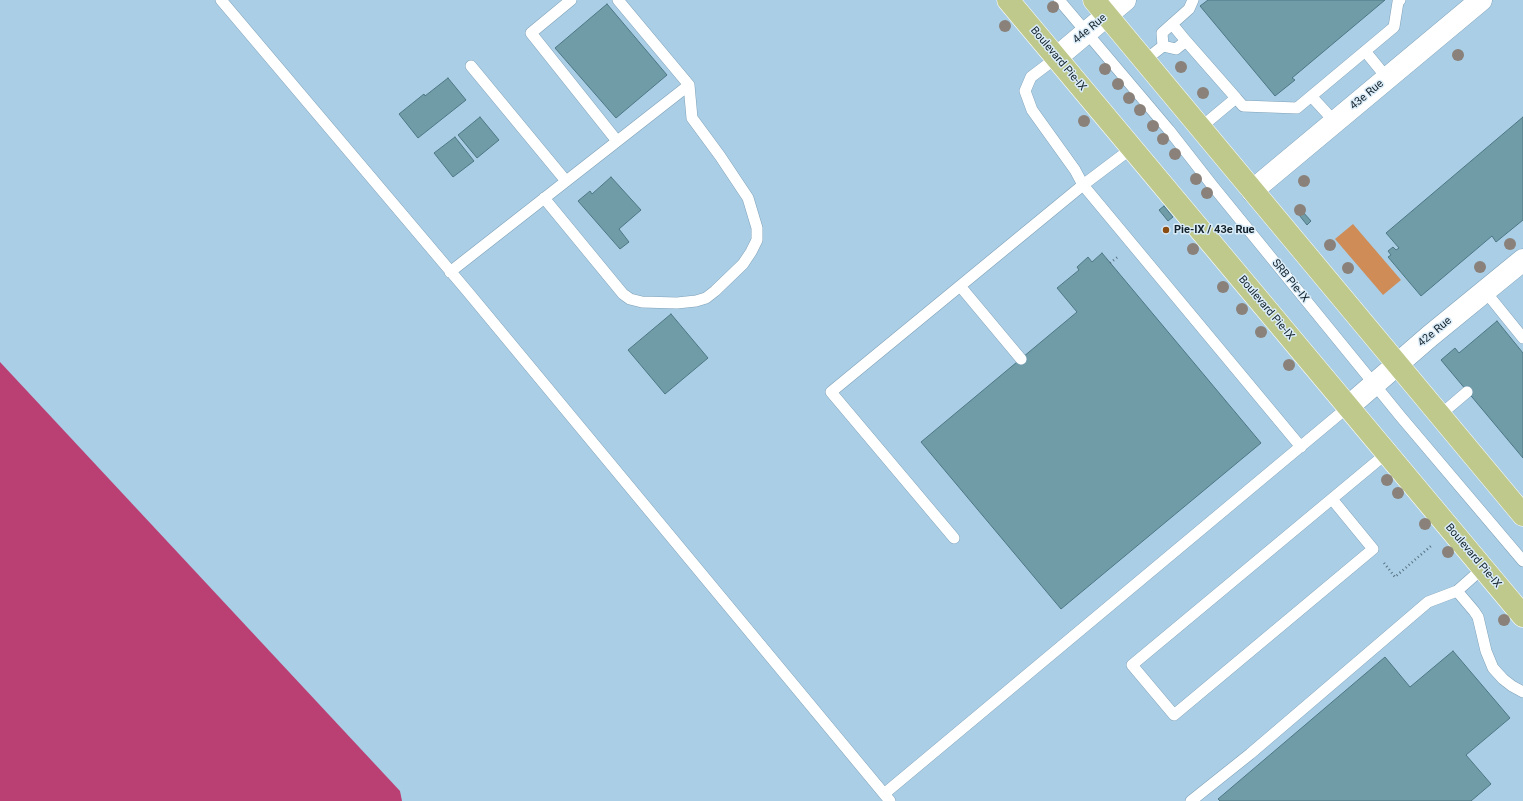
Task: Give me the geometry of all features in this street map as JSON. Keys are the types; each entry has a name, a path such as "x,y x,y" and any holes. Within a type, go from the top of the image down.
{"main road":[{"name":"Boulevard Pie-IX","path":"1008,0 1523,616"},
{"path":"1100,8 1523,515"}],"street":[{"name":"44e Rue","path":"1056,58 1086,32 1100,8 1125,0"},
{"name":"43e Rue","path":"1252,191 1481,0"},
{"name":"42e Rue","path":"1348,407 1397,364 1523,260"}],"lane":[{"path":"222,0 887,798 1348,407"},
{"path":"571,0 531,33 617,141"},
{"path":"544,198 623,294 630,299 642,302 677,303 696,301 706,298 743,264 757,240 756,228 748,198 737,180 692,118 689,85 618,0"},
{"name":"SRB Pie-IX","path":"1059,0 1169,130 1374,384 1523,561"},
{"path":"1163,46 1162,33 1189,9 1193,0"},
{"path":"1172,24 1243,106 1297,108 1394,27 1398,2 1400,0"},
{"path":"1163,46 1176,49 1186,41"},
{"path":"1144,61 1163,46"},
{"path":"1366,51 1387,78"},
{"path":"1056,58 1031,77 1025,91 1032,110 1084,185 1301,447"},
{"path":"471,66 566,181"},
{"path":"450,272 689,85"},
{"path":"1312,96 1335,122"},
{"path":"1200,128 1236,98"},
{"path":"954,538 831,392 1084,185 1132,148"},
{"path":"960,286 1021,359"},
{"path":"1485,292 1523,338"},
{"path":"1440,415 1467,392"},
{"path":"1332,499 1373,549 1174,715 1132,665 1387,453"},
{"path":"1191,801 1250,754 1428,602 1458,591 1483,568 1523,601"},
{"path":"1458,591 1478,617 1486,651 1493,668 1503,679 1523,692"}],"path":[{"path":"1110,263 1122,253"},
{"path":"1395,577 1431,546"}],"shaded area":[{"path":"1353,224 1401,280 1383,295 1335,239"},
{"path":"0,362 400,791 402,801 0,801"}],"building":[{"path":"1208,0 1385,0 1292,78 1295,80 1275,96 1200,6"},
{"path":"607,4 667,75 616,118 555,48"},
{"path":"448,78 466,100 418,138 399,114 424,94 425,96"},
{"path":"480,117 499,140 477,158 458,135"},
{"path":"1523,117 1523,220 1496,242 1492,236 1421,296 1388,257 1391,255 1388,251 1393,247 1396,250 1399,248 1386,233"},
{"path":"455,137 474,161 453,177 434,153"},
{"path":"611,177 641,210 619,229 629,242 620,249 578,201 590,191 592,194"},
{"path":"1164,206 1173,217 1168,221 1159,210"},
{"path":"1303,212 1311,221 1307,225 1299,215"},
{"path":"1102,253 1261,443 1061,609 921,442 1077,312 1057,288 1079,270 1077,267 1088,257 1092,262"},
{"path":"671,314 708,358 665,394 628,350"},
{"path":"1497,321 1523,353 1523,458 1441,360 1455,348 1459,353"},
{"path":"1453,651 1510,718 1466,755 1491,784 1471,801 1220,801 1218,799 1385,657 1410,687"}],"place":[{"name":"Pie-IX / 43e Rue","path":"1166,230"}]}
